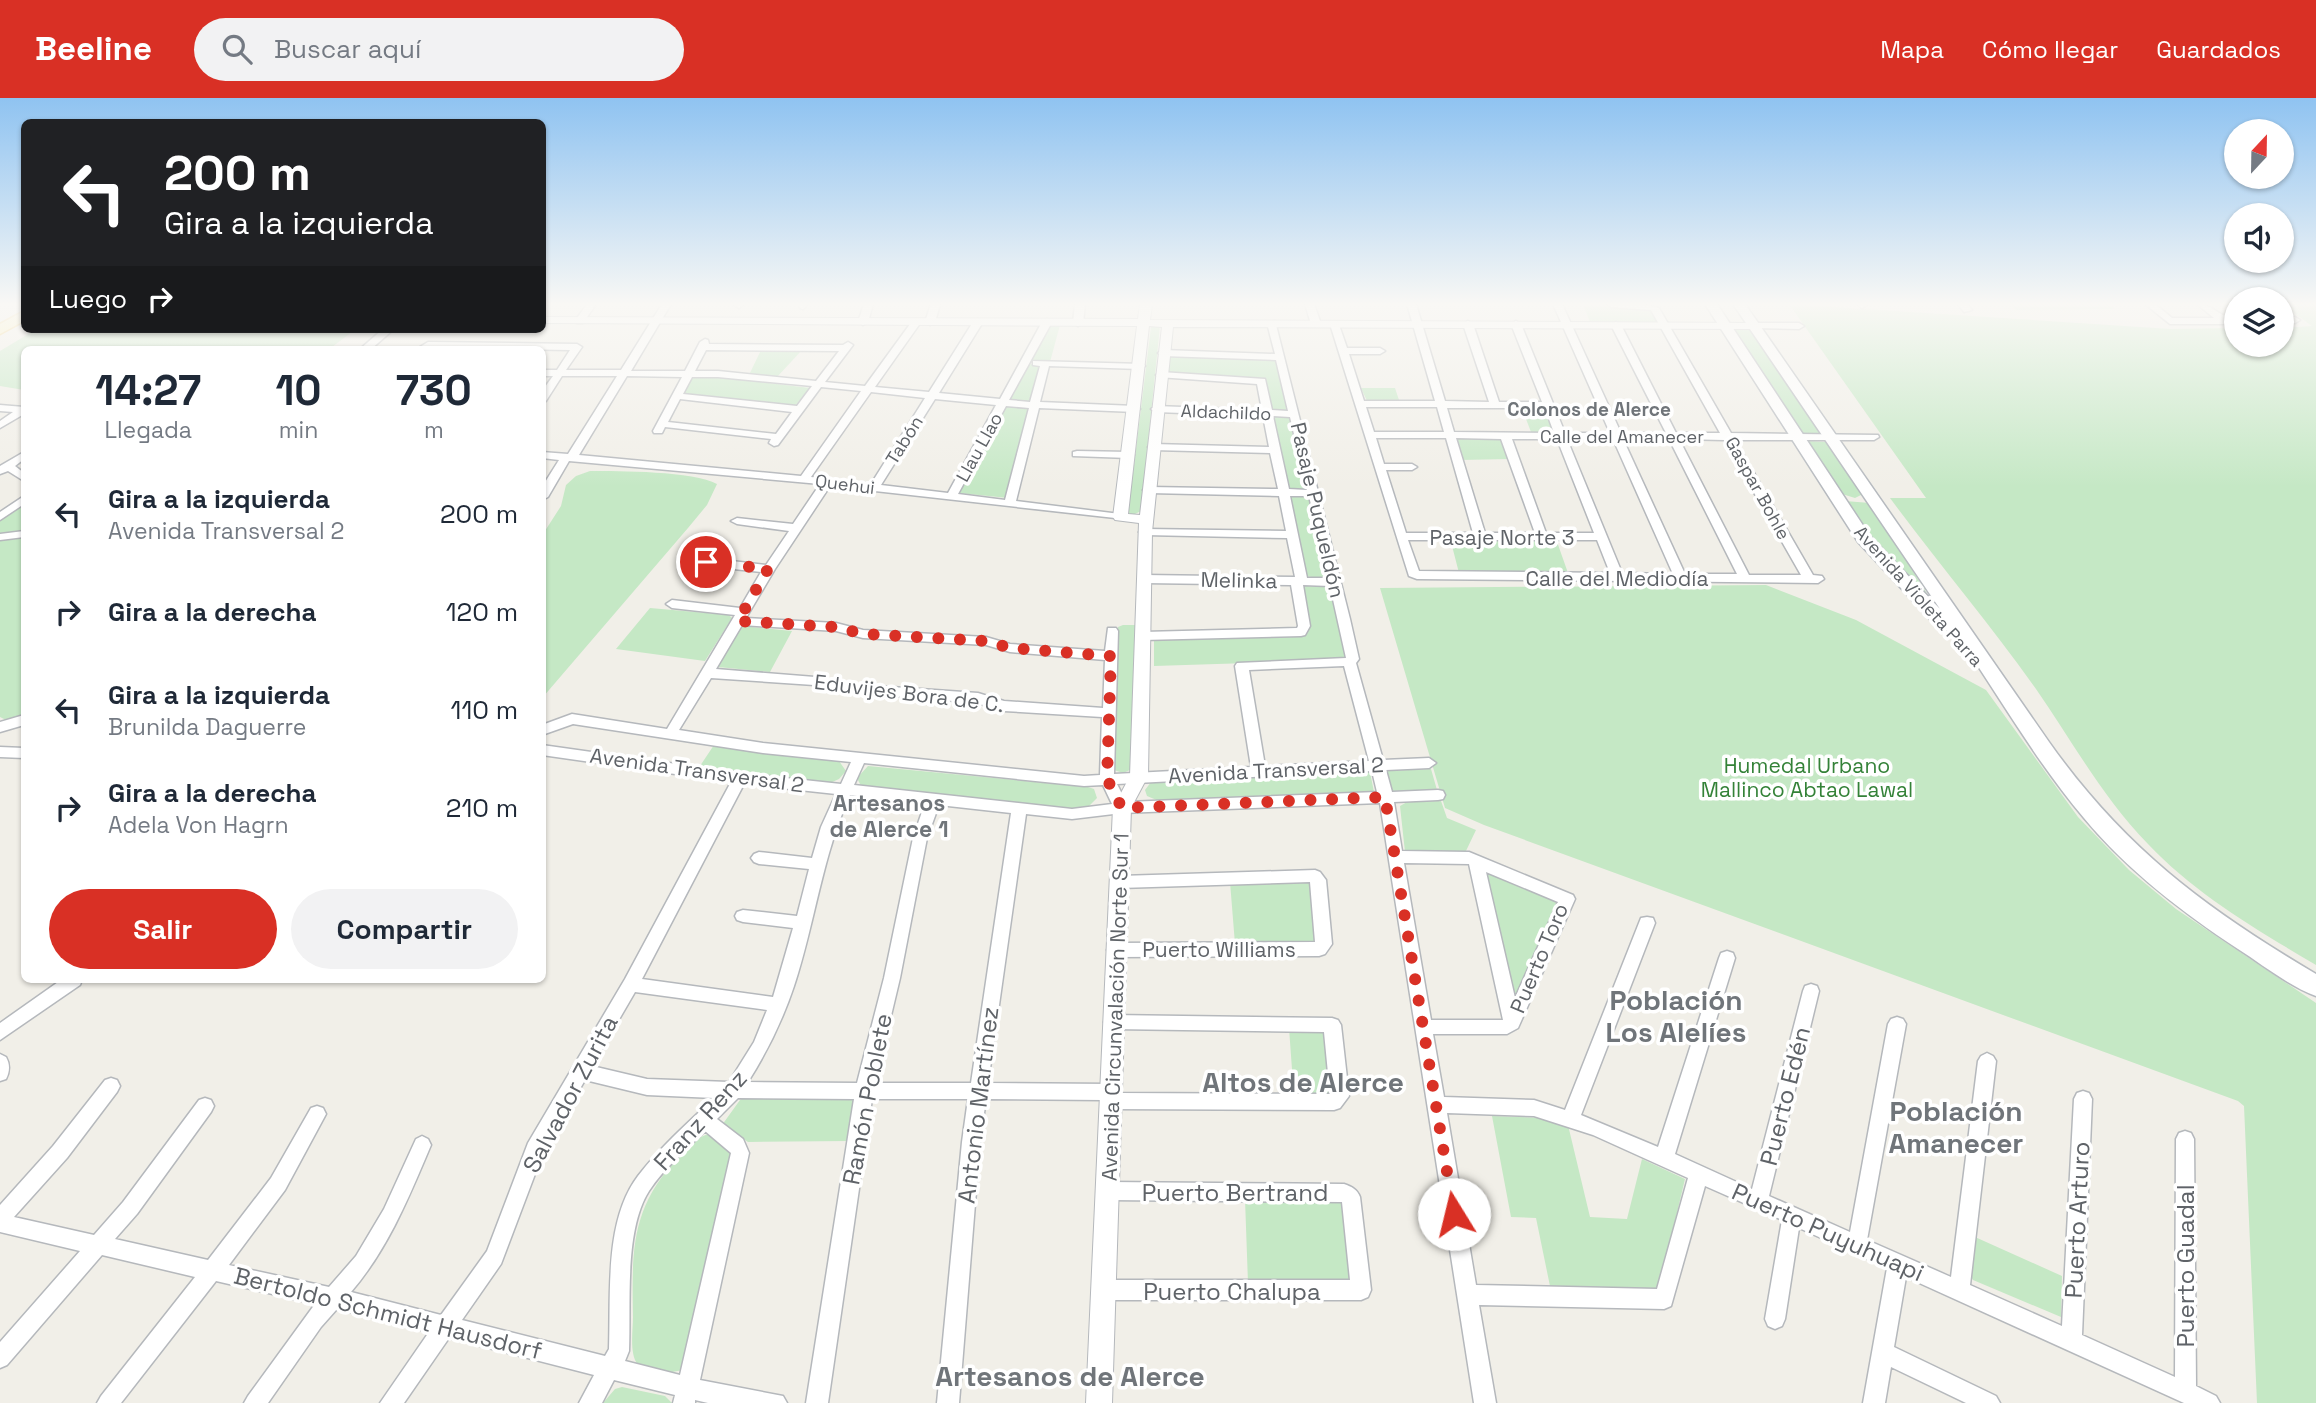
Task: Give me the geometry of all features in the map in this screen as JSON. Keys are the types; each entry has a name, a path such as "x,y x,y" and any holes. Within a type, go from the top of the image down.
{"main road":[{"name":"Avenida Violeta Parra","path":"1751,365 1860,533 1995,680"},
{"name":"Avenida Violeta Parra","path":"1781,365 1995,680"},
{"path":"1832,489 1856,500 1867,497 1868,491"},
{"path":"1995,680 2067,784 2131,854 2211,919 2316,986"}],"street":[{"path":"546,393 565,365"},
{"path":"546,490 630,365"},
{"path":"693,365 660,428 776,440 833,365"},
{"path":"804,479 885,365"},
{"name":"Tabón","path":"874,488 951,365"},
{"name":"Llau Llao","path":"951,497 1024,365"},
{"name":"Llau Llao","path":"1010,504 1045,365"},
{"path":"1105,365 1140,366 1119,517"},
{"name":"Avenida Circunvalación Norte Sur 1","path":"1099,1403 1122,808 1139,776 1146,526 1162,365"},
{"name":"Pasaje Puqueldón","path":"1283,365 1353,659 1349,662 1385,797 1485,1403"},
{"path":"1348,365 1402,536"},
{"path":"1429,365 1480,537"},
{"path":"1482,365 1495,405"},
{"path":"1533,365 1619,578"},
{"path":"1584,365 1681,578"},
{"path":"1637,365 1745,579"},
{"name":"Gaspar Bohle","path":"1688,365 1813,579"},
{"path":"546,373 689,374 1035,406 1135,409"},
{"name":"Pasaje Puqueldón","path":"1143,636 1303,631 1293,535 1259,379 1161,375"},
{"path":"677,396 797,409"},
{"path":"1360,404 1548,405"},
{"path":"0,408 21,410"},
{"name":"Aldachildo","path":"1156,409 1295,414"},
{"path":"0,425 21,412"},
{"name":"Calle del Amanecer","path":"1370,435 1874,437"},
{"path":"1505,435 1542,537"},
{"path":"1153,447 1275,450"},
{"path":"1077,454 1129,455"},
{"name":"Quehui","path":"546,455 804,479 1119,517 1146,526"},
{"path":"4,468 21,457"},
{"path":"1380,467 1412,467"},
{"path":"4,468 21,476"},
{"path":"671,733 768,569 827,482"},
{"path":"1149,490 1312,493"},
{"path":"0,517 21,501"},
{"path":"737,521 795,528"},
{"path":"1146,526 1293,535"},
{"path":"0,537 21,534"},
{"name":"Pasaje Norte 3","path":"1402,536 1602,537"},
{"name":"Calle del Mediodía","path":"1402,536 1413,573 1417,575 1813,579"},
{"path":"706,562 768,569"},
{"name":"Melinka","path":"1144,579 1334,582"},
{"path":"672,604 741,617 836,627 863,634 986,641 1010,648 1111,656"},
{"path":"1112,631 1107,779 1122,808"},
{"path":"1259,771 1242,666 1349,662"},
{"name":"Eduvijes Bora de C.","path":"708,673 815,681 833,687 978,698 1004,706 1110,713"},
{"name":"Avenida Transversal 2","path":"546,729 572,719 859,758 1076,781 1429,763"},
{"path":"0,727 21,721"},
{"name":"Avenida Transversal 2","path":"546,751 740,778 1072,814 1122,808 1438,795"},
{"path":"0,752 21,753"},
{"name":"Franz Renz","path":"590,1403 620,1346 623,1238 630,1209 652,1172 733,1091 761,1046 779,1006 816,863 844,789 859,758"},
{"name":"Salvador Zurita","path":"391,1403 494,1257 536,1149 631,984 740,778"},
{"name":"Ramón Poblete","path":"817,1403 864,1090 892,978 920,838 934,799"},
{"name":"Antonio Martínez","path":"948,1403 967,1174 1019,809"},
{"path":"760,858 816,863"},
{"name":"Puerto Toro","path":"1396,858 1469,858 1567,899 1507,1027 1424,1027"},
{"path":"1476,861 1511,1023"},
{"name":"Puerto Williams","path":"1115,950 1323,948 1318,880 1315,876 1119,882"},
{"path":"743,916 802,923"},
{"path":"1571,1118 1647,923"},
{"path":"1664,1158 1727,958"},
{"path":"0,1033 70,983"},
{"path":"631,984 779,1006"},
{"name":"Puerto Edén","path":"1759,1200 1811,991"},
{"path":"579,1071 647,1087 733,1091 978,1091 1338,1100 1332,1025 1112,1022"},
{"path":"1857,1244 1897,1024"},
{"path":"1959,1290 1987,1061"},
{"path":"0,1062 0,1073"},
{"path":"0,1221 60,1152 111,1086"},
{"name":"Puerto Arturo","path":"2071,1341 2083,1099"},
{"name":"Puerto Puyuhuapi","path":"1437,1105 1534,1108 1571,1118 2209,1403"},
{"path":"0,1358 99,1246 205,1106"},
{"path":"108,1403 215,1271 278,1184 317,1114"},
{"path":"686,1395 740,1153 737,1145 705,1120"},
{"name":"Puerto Guadal","path":"2185,1139 2185,1392"},
{"path":"256,1403 314,1320 363,1263 386,1227 422,1145"},
{"path":"1468,1295 1664,1299 1699,1173"},
{"name":"Puerto Bertrand","path":"1109,1191 1344,1193 1351,1197 1361,1290"},
{"path":"1775,1319 1793,1215"},
{"name":"Bertoldo Schmidt Hausdorf","path":"0,1221 446,1326 609,1368 686,1395 776,1403"},
{"path":"1874,1403 1898,1263"},
{"name":"Puerto Chalupa","path":"1103,1290 1361,1290"},
{"path":"1883,1353 1989,1403"}],"green space":[{"path":"0,365 21,365 21,390 0,386"},
{"path":"754,365 788,365 777,377 749,375"},
{"path":"1027,365 1042,365 1034,400 1030,403 1008,400"},
{"path":"1146,365 1156,365 1141,511 1128,514"},
{"path":"1169,365 1278,365 1288,411 1269,409 1261,378 1169,374"},
{"path":"1757,365 1776,365 1823,434 1803,434"},
{"path":"1832,365 2316,365 2316,965 2249,925 2206,895 2148,844 2117,808 2018,665 1890,498 1926,498"},
{"path":"692,377 717,377 810,388 794,407 685,395 682,393"},
{"path":"1361,388 1395,388 1400,403 1367,401"},
{"path":"1004,406 1030,408 1008,498 959,493"},
{"path":"1521,406 1547,409 1554,432 1531,432"},
{"path":"1272,416 1291,417 1307,491 1288,491"},
{"path":"1455,438 1502,440 1510,459 1460,460"},
{"path":"1807,441 1828,442 1863,494 1855,498 1842,494"},
{"path":"590,471 674,474 692,476 717,484 707,505 546,693 546,529 561,506 566,485 576,476"},
{"path":"1289,495 1311,498 1330,577 1327,579 1304,576"},
{"path":"1845,501 1870,503 1933,603 1879,552"},
{"path":"21,503 21,531 0,533 0,519"},
{"path":"21,537 21,716 8,721 0,717 0,539"},
{"path":"1450,538 1556,539 1568,573 1459,573"},
{"name":"Humedal Urbano Mallinco Abtao Lawal","path":"1766,585 1856,620 1986,690 2078,817 2129,870 2176,909 2316,1003 2316,1403 2257,1403 2244,1106 2238,1101 1484,825 1445,808 1380,588"},
{"path":"1302,586 1332,587 1347,660 1154,666 1154,639 1300,635"},
{"path":"650,608 729,615 732,618 705,661 616,649"},
{"path":"1135,625 1130,770 1123,773 1114,770 1118,627"},
{"path":"742,626 792,631 770,672 718,667"},
{"path":"714,745 839,761 846,771 839,779 830,783 700,766"},
{"path":"868,766 1088,787 1094,789 1097,798 1087,808 1064,808 861,786 857,778"},
{"path":"1431,769 1437,790 1390,791 1385,771"},
{"path":"1370,772 1374,792 1159,801 1147,796 1145,790 1151,782 1159,781"},
{"path":"1441,801 1447,818 1476,830 1465,853 1405,852 1400,806 1407,802"},
{"path":"1485,870 1555,895 1560,903 1518,995 1513,995"},
{"path":"1310,881 1318,942 1235,944 1230,882"},
{"path":"1289,1028 1325,1029 1333,1095 1294,1097"},
{"path":"855,1095 849,1141 748,1142 722,1125 740,1100 747,1096"},
{"path":"1492,1116 1544,1118 1568,1125 1590,1217 1627,1219 1642,1159 1685,1179 1658,1293 1551,1291 1536,1218 1511,1217"},
{"path":"710,1134 733,1149 683,1370 672,1372 638,1365 632,1349 633,1271 637,1231 651,1193 664,1175 694,1142"},
{"path":"1245,1199 1344,1200 1353,1282 1248,1283"},
{"path":"1975,1237 2062,1276 2061,1317 1973,1280 1970,1275"},
{"path":"622,1387 665,1396 672,1403 603,1403 615,1389"}],"district":[{"name":"Colonos de Alerce","path":"1589,409"},
{"name":"Artesanos de Alerce 1","path":"889,816"},
{"name":"Población Los Alelíes","path":"1676,1016"},
{"name":"Altos de Alerce","path":"1303,1082"},
{"name":"Población Amanecer","path":"1956,1127"},
{"name":"Artesanos de Alerce","path":"1070,1376"}],"route":[{"path":"706,562 768,569 738,621 836,627 863,634 986,641 1010,648 1111,656 1107,779 1122,808 1385,797 1454,1214"}]}
